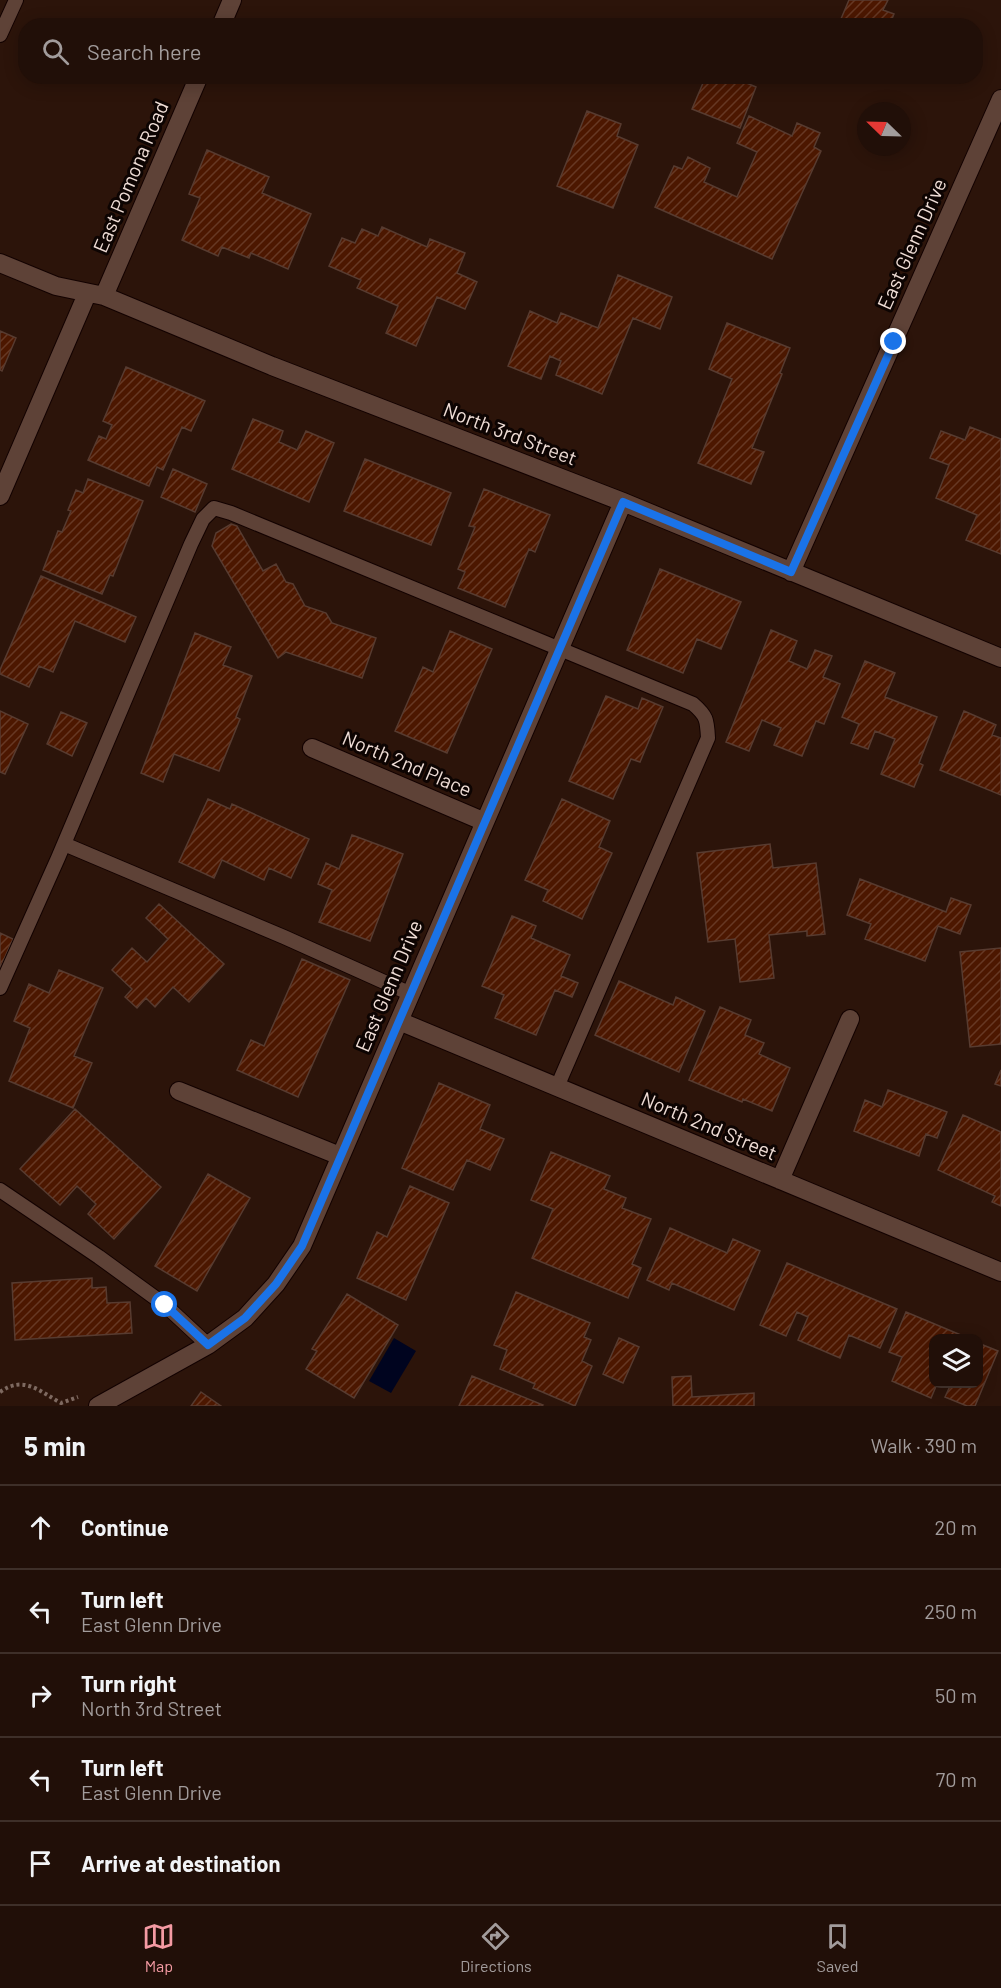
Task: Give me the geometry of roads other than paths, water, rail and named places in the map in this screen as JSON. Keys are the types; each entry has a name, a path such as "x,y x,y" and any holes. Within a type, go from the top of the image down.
{"street":[{"path":"224,18 232,0"},
{"name":"East Pomona Road","path":"0,496 195,84"},
{"name":"East Glenn Drive","path":"791,572 1001,99"},
{"name":"North 3rd Street","path":"0,263 56,286 96,295 623,502 1001,658"},
{"name":"East Glenn Drive","path":"98,1406 208,1345 245,1318 276,1284 302,1246 623,502"},
{"name":"North 2nd Place","path":"312,748 485,822"},
{"path":"780,1180 850,1019"},
{"name":"North 2nd Street","path":"399,1021 1001,1272"},
{"path":"179,1091 340,1156"}],"lane":[{"path":"0,35 16,0"},
{"path":"0,988 64,844 191,544 203,519 214,508 231,513 693,704 708,720 708,738 557,1086"},
{"path":"64,844 284,937 411,994"},
{"path":"0,1191 99,1257 165,1305 208,1345"}],"water":[{"path":"394,1338 416,1351 391,1393 369,1381"}]}
